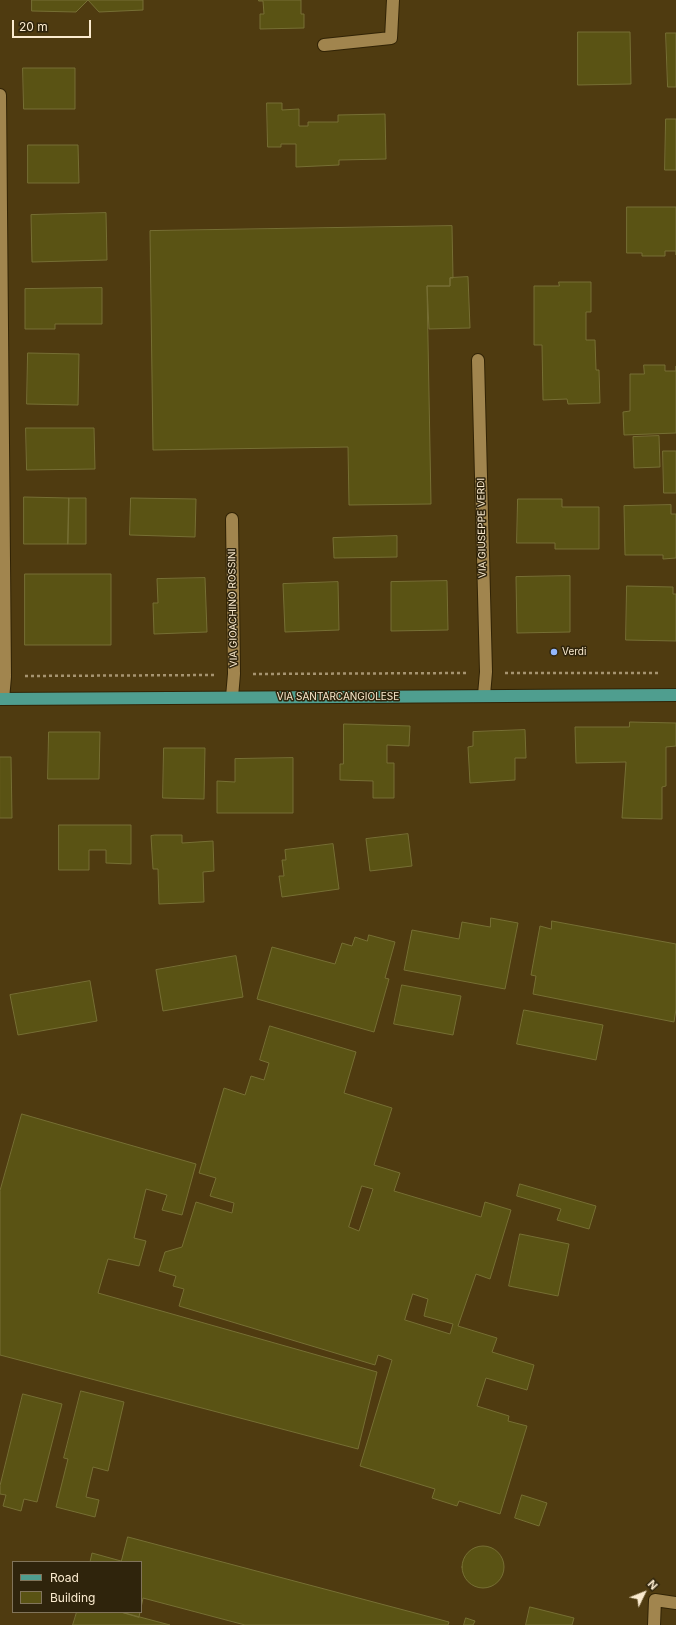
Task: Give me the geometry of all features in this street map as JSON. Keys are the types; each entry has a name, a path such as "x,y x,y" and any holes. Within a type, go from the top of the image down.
{"main road":[{"name":"VIA SANTARCANGIOLESE","path":"2,699 676,695"}],"street":[{"path":"324,45 391,38 393,0"},
{"path":"0,95 6,676 2,699"},
{"name":"VIA GIUSEPPE VERDI","path":"478,360 486,672 484,695"},
{"name":"VIA GIOACHINO ROSSINI","path":"232,519 234,674 232,698"},
{"path":"654,1625 655,1600 676,1603"}],"path":[{"path":"6,676 486,672 668,673"}],"building":[{"path":"32,0 88,0 76,12 32,11"},
{"path":"88,0 143,0 143,10 99,12"},
{"path":"259,0 301,0 301,14 304,14 304,28 260,29 260,14 264,14 263,1"},
{"path":"578,32 630,32 631,84 578,85"},
{"path":"666,33 676,33 676,87 668,87"},
{"path":"23,68 75,68 75,109 24,109"},
{"path":"267,103 282,103 282,110 299,109 299,126 308,126 308,122 338,122 338,115 385,114 386,159 339,160 339,165 296,167 296,144 281,144 281,147 268,147"},
{"path":"666,119 676,119 676,170 665,170"},
{"path":"28,145 78,145 79,183 28,183"},
{"path":"627,207 676,207 676,251 665,251 665,256 642,256 642,253 627,253"},
{"path":"106,213 107,260 32,262 31,215"},
{"path":"452,226 453,278 450,278 450,286 427,286 431,504 349,505 348,447 153,450 150,231"},
{"path":"468,277 470,328 429,329 427,286 450,286 450,278"},
{"path":"559,282 591,282 591,312 586,312 586,340 595,340 596,370 599,370 600,403 568,404 567,399 543,400 542,345 534,345 534,286 559,286"},
{"path":"102,288 102,324 55,324 55,329 25,329 25,289"},
{"path":"28,353 79,354 78,405 27,404"},
{"path":"644,365 665,365 665,371 676,371 676,433 624,435 623,412 630,411 630,374 644,374"},
{"path":"26,428 94,428 95,469 27,470"},
{"path":"659,436 660,467 634,468 633,437"},
{"path":"663,451 676,451 676,493 664,493"},
{"path":"24,497 69,498 68,544 24,544"},
{"path":"69,498 86,498 86,544 68,544"},
{"path":"131,498 196,499 195,537 130,535"},
{"path":"518,499 562,499 562,507 599,507 599,549 555,549 555,543 517,543"},
{"path":"671,505 671,514 676,514 676,558 663,559 663,555 625,555 624,506"},
{"path":"397,536 397,557 334,558 333,538"},
{"path":"25,574 111,574 111,645 25,645"},
{"path":"570,576 570,632 517,633 516,577"},
{"path":"205,578 207,632 154,634 153,603 158,603 157,579"},
{"path":"447,581 448,630 391,631 391,582"},
{"path":"338,582 339,630 285,632 283,584"},
{"path":"627,586 673,587 673,594 676,594 676,641 626,640"},
{"path":"630,722 676,723 676,746 666,747 666,786 662,787 662,819 622,818 626,762 576,763 575,727 629,727"},
{"path":"344,724 410,726 409,746 387,745 387,763 394,763 394,798 373,798 373,781 340,780 340,764 343,764"},
{"path":"525,730 526,758 515,758 515,780 470,783 468,747 473,746 473,732"},
{"path":"49,732 100,732 99,779 48,779"},
{"path":"164,748 205,748 204,799 163,798"},
{"path":"0,757 11,757 12,818 0,818"},
{"path":"293,758 293,813 217,813 217,781 235,782 235,759"},
{"path":"59,825 131,825 131,864 106,863 106,850 89,850 89,870 59,870"},
{"path":"408,834 412,866 370,871 366,839"},
{"path":"182,835 182,843 213,841 214,871 203,872 204,902 159,904 158,869 153,869 151,836"},
{"path":"333,844 339,889 282,897 279,876 284,876 282,860 286,860 285,850"},
{"path":"491,918 518,923 505,989 404,970 412,930 459,939 462,922 490,927"},
{"path":"552,921 676,944 676,1009 674,1022 533,994 536,976 531,975 540,926 551,929"},
{"path":"369,935 395,942 385,978 389,979 374,1032 257,999 272,947 335,964 342,943 352,946 355,937 367,941"},
{"path":"236,956 243,997 163,1011 156,970"},
{"path":"90,981 97,1021 18,1035 10,995"},
{"path":"402,985 461,996 453,1035 394,1024"},
{"path":"524,1010 603,1025 596,1060 517,1044"},
{"path":"270,1026 356,1052 344,1093 392,1108 374,1165 400,1173 394,1191 481,1217 485,1202 511,1210 490,1279 476,1274 458,1326 497,1338 492,1352 534,1365 527,1390 486,1378 477,1406 509,1416 508,1421 527,1426 500,1514 459,1501 457,1506 432,1498 435,1489 360,1466 392,1360 378,1355 375,1365 179,1306 184,1289 173,1286 176,1276 159,1271 165,1252 182,1247 196,1202 232,1213 234,1203 210,1196 216,1178 199,1173 224,1088 245,1095 251,1076 264,1080 269,1063 260,1060","holes":["362,1186 373,1189 359,1231 349,1227","413,1294 428,1299 424,1316 453,1324 450,1334 405,1320"]},
{"path":"22,1114 196,1164 182,1215 162,1210 167,1195 146,1189 134,1238 146,1241 139,1266 108,1259 98,1293 377,1372 358,1449 0,1355 0,1191"},
{"path":"520,1184 596,1206 589,1229 557,1220 561,1209 517,1196"},
{"path":"520,1234 569,1244 558,1296 509,1286"},
{"path":"81,1391 124,1402 108,1471 93,1467 86,1497 99,1500 95,1517 56,1507 68,1459 64,1458"},
{"path":"23,1394 62,1404 37,1502 24,1499 21,1511 3,1506 6,1495 0,1494 0,1486"},
{"path":"522,1495 547,1503 539,1526 515,1518"},
{"path":"128,1537 449,1622 448,1625 245,1625 143,1598 142,1603 142,1561 121,1561"},
{"path":"479,1546 487,1546 495,1549 501,1555 504,1567 501,1579 495,1585 487,1588 479,1588 471,1585 465,1579 462,1571 462,1563 465,1555 471,1549"},
{"path":"92,1553 121,1561 90,1561"},
{"path":"530,1607 574,1618 572,1625 526,1625"},
{"path":"77,1613 125,1613 170,1625 73,1625"},
{"path":"125,1613 140,1613 139,1617"},
{"path":"466,1618 475,1621 473,1625 464,1625"}],"place":[{"name":"Verdi","path":"554,652"}]}
